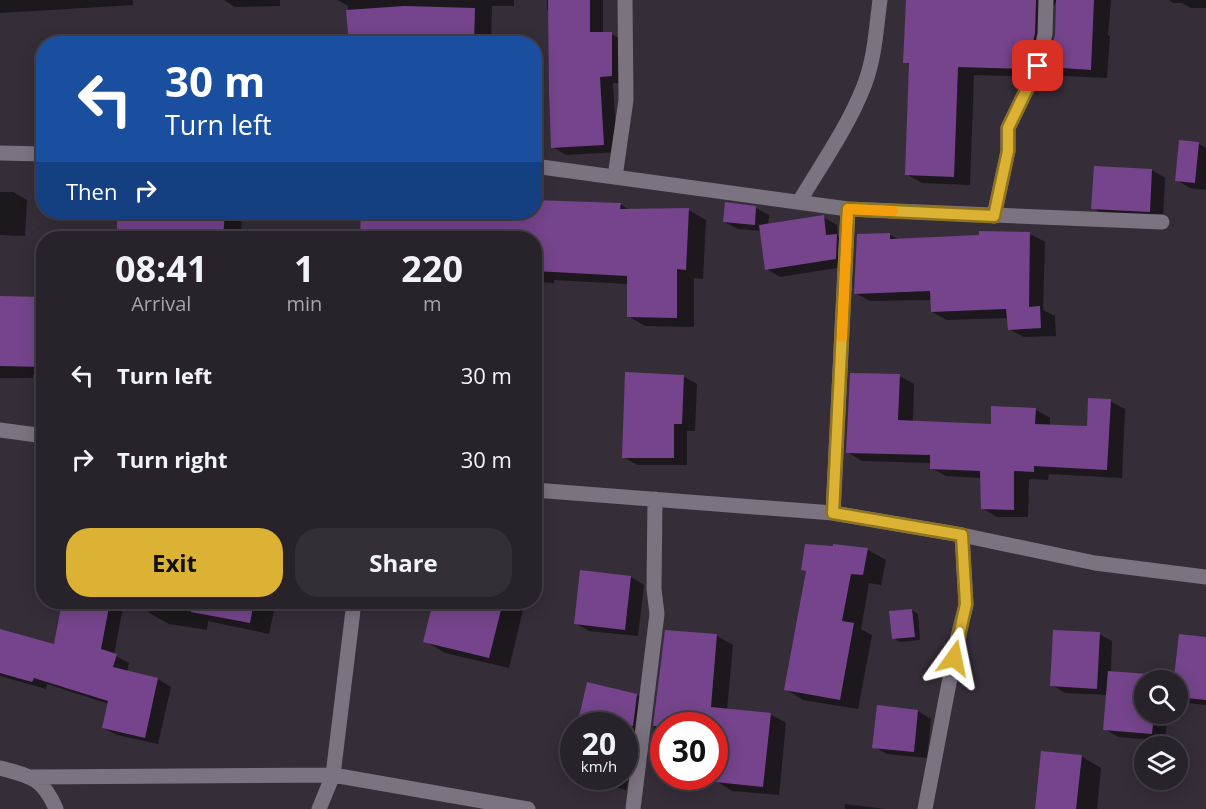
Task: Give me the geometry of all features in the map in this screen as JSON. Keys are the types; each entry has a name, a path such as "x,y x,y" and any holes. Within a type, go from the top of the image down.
{"street":[{"path":"615,177 626,100 625,0"},
{"path":"799,202 864,86 874,52 880,0"},
{"path":"994,216 1008,151 1008,128 1038,66 1045,34 1046,0"},
{"path":"0,153 36,154"},
{"path":"542,167 848,209 1161,222"},
{"path":"833,513 848,209"},
{"path":"0,430 36,434"},
{"path":"542,491 833,513 962,535 1095,563 1206,577"},
{"path":"633,809 657,614 654,589 656,500"},
{"path":"926,809 966,604 962,535"},
{"path":"319,809 333,775 353,609"},
{"path":"0,768 33,777 333,775 528,809"},
{"path":"33,777 50,794 56,809"}],"building":[{"path":"548,0 590,0 590,32 612,32 612,76 600,77 604,145 551,148"},
{"path":"906,0 1036,0 1035,33 1029,63 1025,69 958,67 954,177 905,175 909,63 903,63"},
{"path":"1056,0 1094,0 1091,70 1048,67 1055,34"},
{"path":"404,6 475,8 474,36 348,36 346,10"},
{"path":"1179,140 1199,142 1195,183 1175,181"},
{"path":"1094,166 1152,169 1150,212 1091,209"},
{"path":"542,200 621,203 620,209 689,208 686,270 677,269 677,318 627,317 627,276 542,271 542,231 360,231 361,219 542,219"},
{"path":"725,202 756,206 755,225 723,222"},
{"path":"824,215 826,235 837,234 836,259 765,270 759,225"},
{"path":"117,219 224,219 224,231 117,231"},
{"path":"979,231 1030,232 1029,307 1040,306 1041,328 1008,330 1006,309 931,312 930,291 854,294 857,234 890,233 890,239 979,235"},
{"path":"0,296 36,297 36,367 0,366"},
{"path":"625,372 684,375 682,424 674,424 674,458 622,458"},
{"path":"850,373 900,374 898,420 991,424 991,406 1036,408 1035,424 1087,426 1088,398 1111,399 1107,470 1034,466 1034,472 1014,471 1014,510 981,509 980,471 930,469 930,455 846,453"},
{"path":"805,544 868,548 863,575 851,574 842,621 854,623 840,700 784,690 806,571 801,570"},
{"path":"580,570 631,576 625,630 574,624"},
{"path":"61,609 109,609 101,649 117,654 113,667 158,678 145,738 102,728 108,701 34,678 32,682 0,673 0,629 54,644"},
{"path":"191,609 253,609 250,623 191,612"},
{"path":"431,609 501,609 489,658 423,642"},
{"path":"912,609 915,637 892,639 889,611"},
{"path":"665,630 717,634 711,707 771,713 763,787 728,783 728,712 655,712"},
{"path":"1053,630 1100,632 1097,689 1050,686"},
{"path":"1179,634 1206,637 1206,700 1188,698 1188,670 1175,670"},
{"path":"1108,671 1134,673 1134,724 1153,724 1152,734 1103,730"},
{"path":"587,682 637,694 635,712 580,712"},
{"path":"877,705 918,710 914,752 872,748"},
{"path":"1041,751 1082,755 1076,809 1035,809"}],"slow traffic":[{"path":"842,337 848,209 893,211"}],"route":[{"path":"954,658 966,604 962,535 833,513 848,209 994,216 1008,151 1008,128 1038,66"}]}
